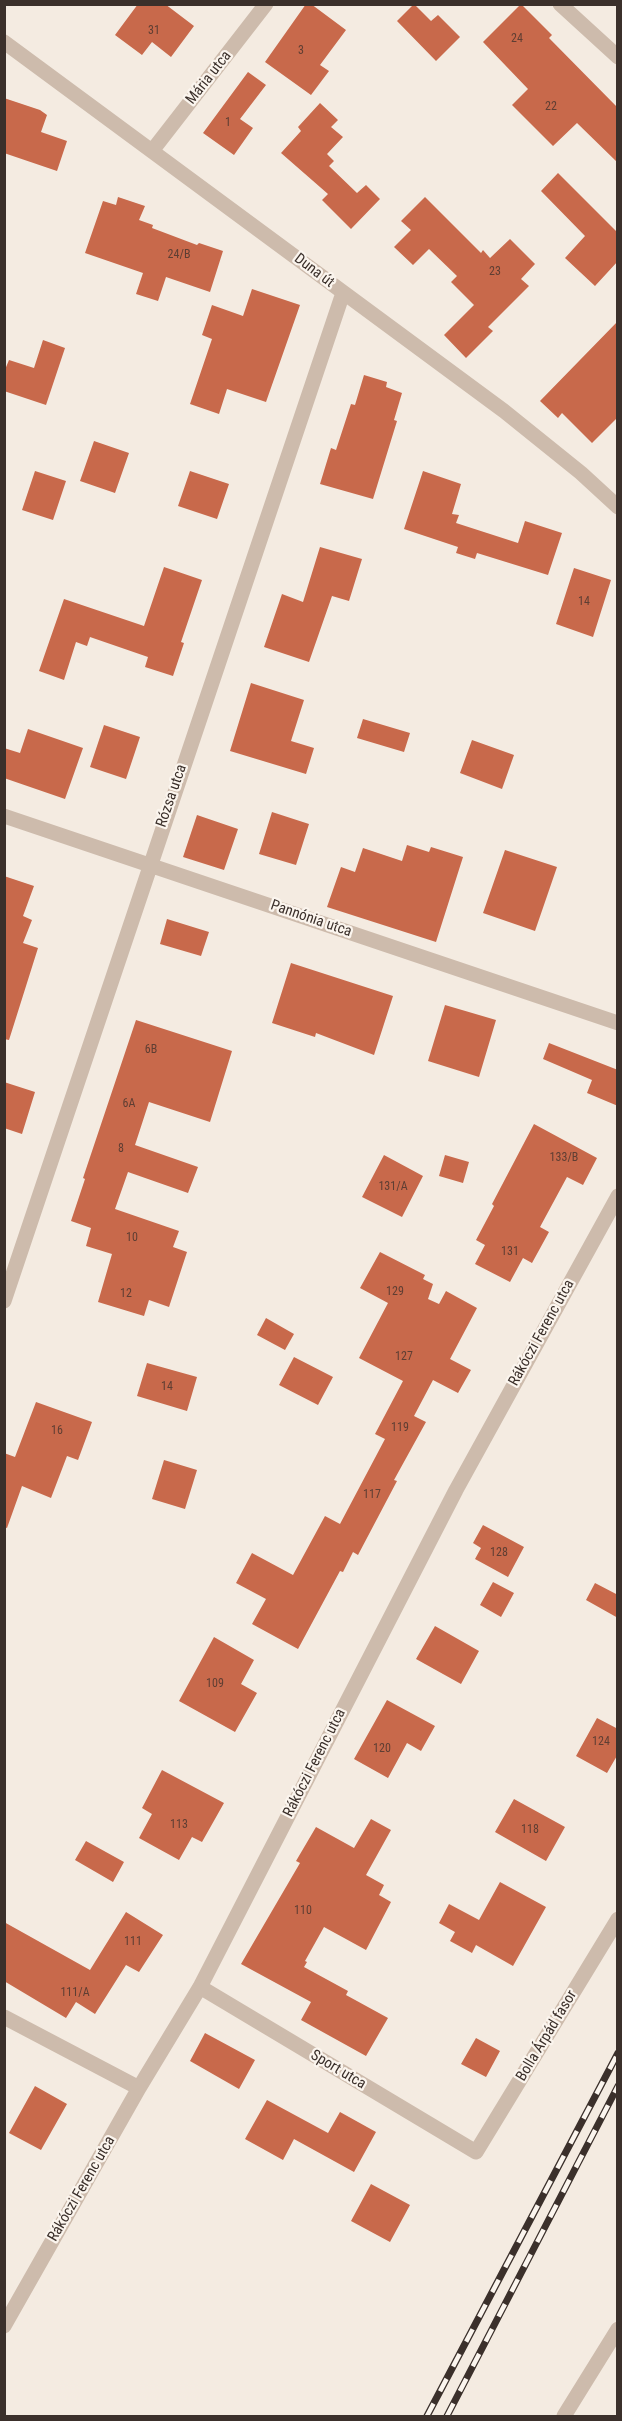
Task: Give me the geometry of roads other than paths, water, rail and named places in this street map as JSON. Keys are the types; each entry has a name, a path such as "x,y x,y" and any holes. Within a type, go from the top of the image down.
{"street":[{"name":"Mária utca","path":"152,151 266,4"},
{"path":"560,4 618,57"},
{"name":"Duna út","path":"4,42 504,411 581,473 618,507"},
{"name":"Rózsa utca","path":"4,1301 343,293"},
{"name":"Pannónia utca","path":"4,816 150,863 618,1023"},
{"name":"Rákóczi Ferenc utca","path":"4,2326 139,2088 200,1987 456,1490 618,1196"},
{"name":"Bolla Árpád fasor","path":"476,2152 618,1919"},
{"name":"Sport utca","path":"200,1987 476,2152"},
{"path":"4,2017 139,2088"},
{"path":"564,2416 618,2329"}],"railway":[{"path":"427,2416 618,2053"},
{"path":"447,2416 618,2086"}]}
